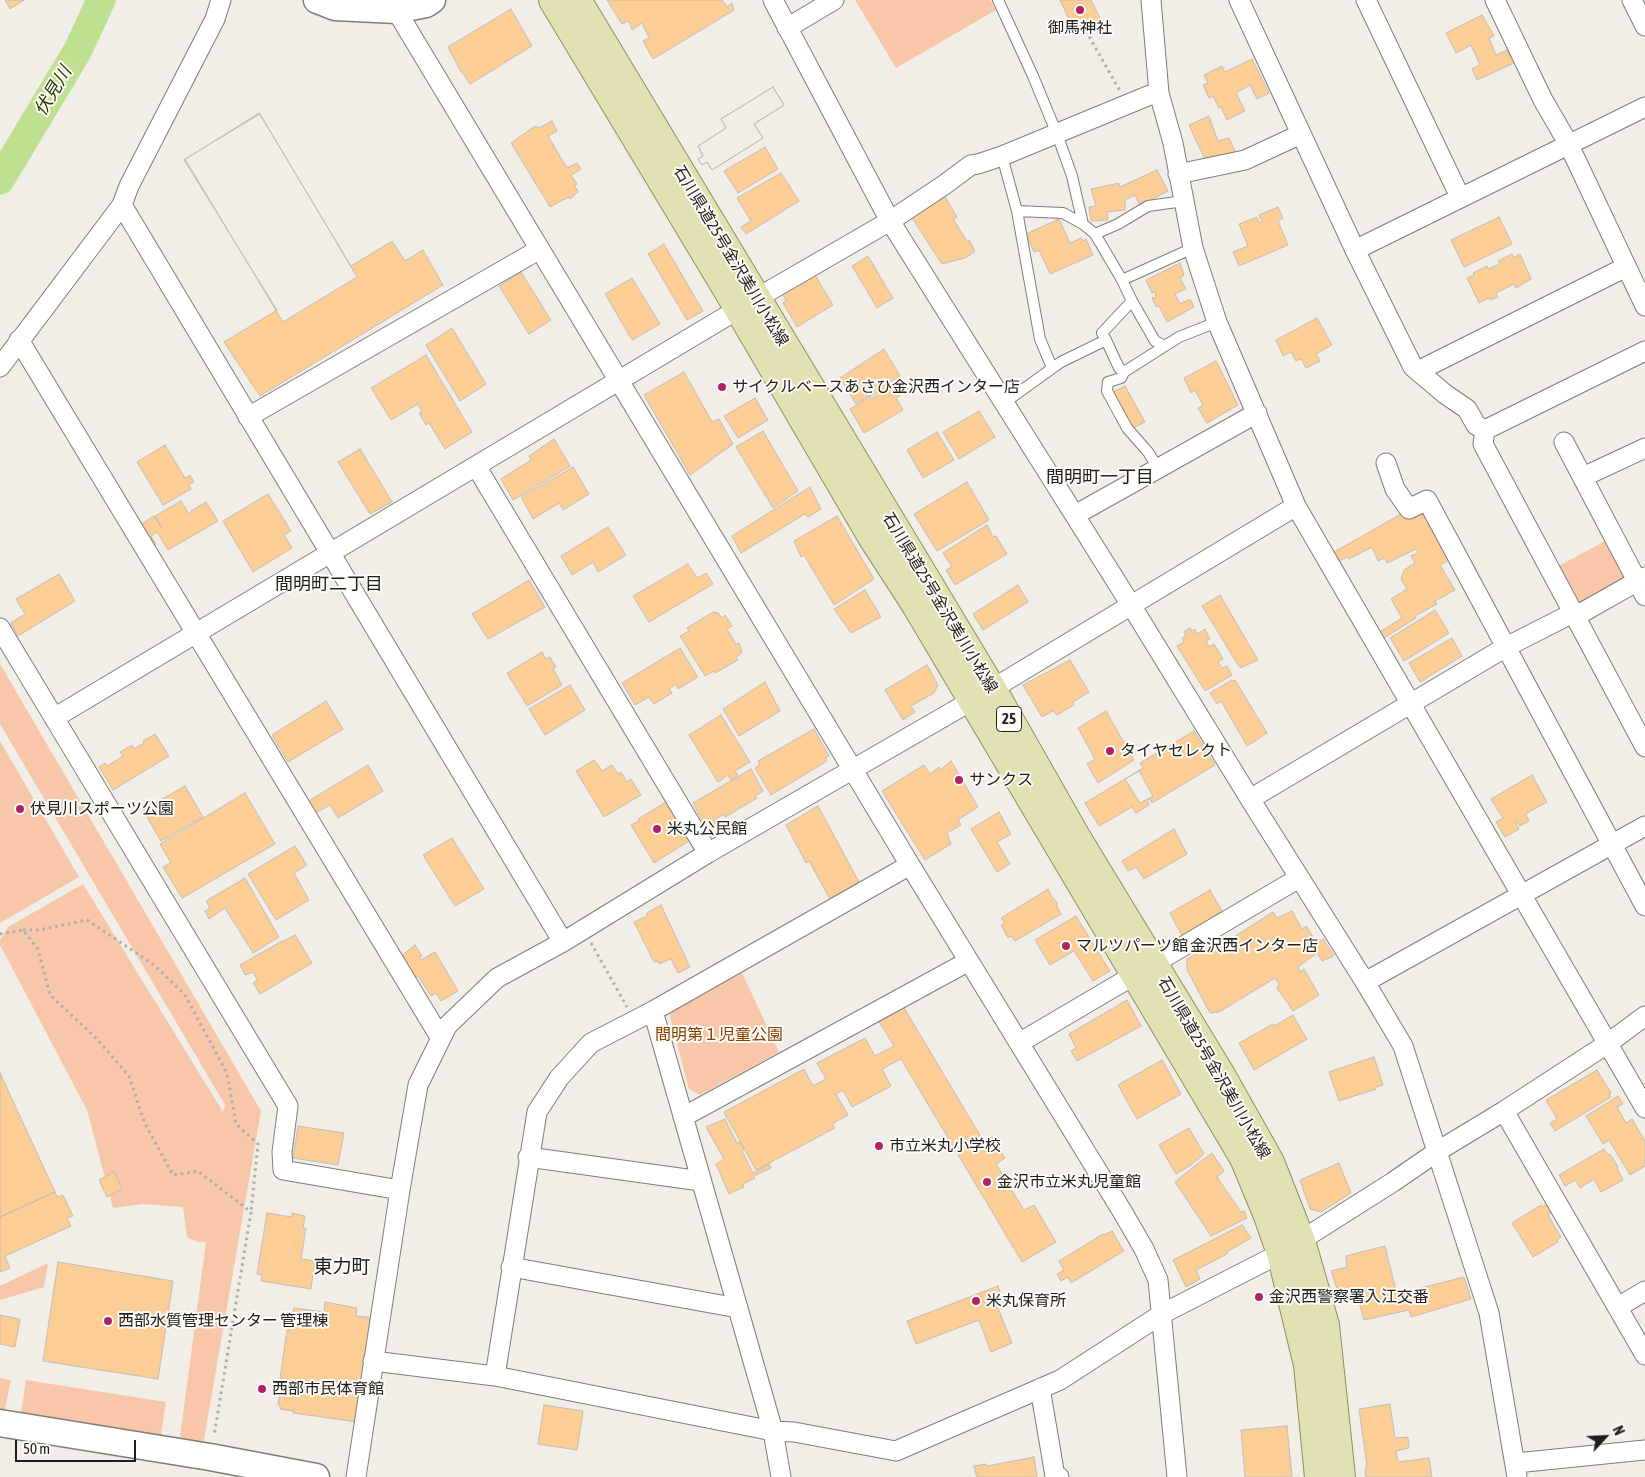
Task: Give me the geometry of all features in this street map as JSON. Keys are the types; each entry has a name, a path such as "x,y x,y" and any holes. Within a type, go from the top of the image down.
{"main road":[{"name":"石川県道25号金沢美川小松線","path":"553,0 747,304 982,695 1075,835 1144,970 1221,1075 1270,1162 1291,1247 1308,1365 1319,1477"},
{"name":"石川県道25号金沢美川小松線","path":"577,0 747,304"},
{"name":"石川県道25号金沢美川小松線","path":"1291,1247 1325,1326 1341,1477"}],"street":[{"path":"0,367 122,205 128,186 215,19 221,0"},
{"path":"317,0 335,7 396,10 426,4 432,0"},
{"path":"773,0 890,221 1131,605 1403,1046 1489,1313 1516,1470 1645,1450"},
{"path":"788,28 834,0"},
{"path":"1151,0 1159,93 1172,143 1193,248 1217,322 1296,506 1645,1108"},
{"path":"1239,0 1355,250 1413,367 1445,394 1467,408 1476,425 1485,430"},
{"path":"1366,0 1460,197"},
{"path":"1495,0 1543,100 1568,143 1645,306"},
{"path":"1632,0 1645,26"},
{"path":"396,10 910,865 1144,1249 1158,1280 1177,1477"},
{"path":"54,718 619,380 890,221 971,165 1002,156 1127,104 1159,93"},
{"path":"1355,250 1568,143 1645,107"},
{"path":"1178,174 1245,160 1301,134"},
{"path":"122,205 563,942"},
{"path":"248,417 540,249"},
{"path":"1418,371 1626,267"},
{"path":"19,340 440,1037"},
{"path":"1485,430 1645,351"},
{"path":"1075,516 1257,413"},
{"path":"1485,430 1483,444 1645,747"},
{"path":"1250,799 1506,648 1567,616 1576,616 1642,585 1564,442"},
{"path":"1583,477 1645,448"},
{"path":"1386,463 1395,489 1409,509 1428,500 1645,906"},
{"path":"476,466 708,853"},
{"path":"356,1477 418,1085 447,1026 497,978 563,942 708,853 982,695 1296,506"},
{"path":"0,628 288,1106 282,1152 283,1170 400,1190"},
{"path":"1365,982 1645,826"},
{"path":"495,1376 528,1157 537,1112 559,1078 590,1043 653,1011 910,865"},
{"path":"1019,1043 1299,878"},
{"path":"683,1117 969,961"},
{"path":"653,1011 773,1431 781,1477"},
{"path":"373,1361 495,1376 773,1431 794,1432 896,1450 1060,1380 1162,1314 1291,1247 1607,1044 1645,1016"},
{"path":"1504,1111 1645,1355"},
{"path":"528,1157 702,1181"},
{"path":"511,1267 738,1308"},
{"path":"1618,1307 1645,1291"},
{"path":"1040,1388 1055,1476 1059,1477"},
{"path":"0,1423 210,1457 316,1477"}],"lane":[{"path":"998,0 1033,76 1072,176 1083,224"},
{"path":"1002,156 1017,210 1040,339 1050,363 1055,366"},
{"path":"1095,234 1118,224 1148,206 1184,201"},
{"path":"1017,210 1064,213 1083,224 1095,234 1155,341 1165,346"},
{"path":"1122,280 1193,248"},
{"path":"1124,372 1119,368 1102,333 1132,301"},
{"path":"1158,468 1148,452 1127,428 1107,391 1108,382 1121,378 1124,372 1179,337 1217,322"},
{"path":"1004,402 1055,366 1106,340"}],"path":[{"path":"1086,31 1127,104"},
{"path":"0,934 23,930 39,930 87,920 154,964 185,995 227,1073 236,1124 258,1144 251,1212 210,1457"},
{"path":"583,929 635,1020"},
{"path":"23,930 38,949 50,995 96,1038 129,1076 145,1124 172,1175 198,1171 251,1212"}],"green space":[{"path":"855,0 990,0 996,10 896,68"},
{"path":"1609,539 1629,575 1580,605 1555,568"},
{"path":"0,664 261,1111 203,1445 179,1444 206,1242 198,1242 187,1237 183,1207 143,1204 113,1208 87,1110 0,945 0,940 8,927 83,884 223,1112 225,1105 0,724"},
{"name":"伏見川スポーツ公園","path":"0,741 79,877 0,923"},
{"name":"間明第１児童公園","path":"742,973 779,1052 700,1095 689,1089 669,1013"},
{"path":"48,1263 44,1287 0,1300 0,1286"},
{"path":"0,1378 11,1380 4,1413 0,1412"},
{"path":"26,1380 166,1402 160,1441 20,1419"}],"building":[{"path":"5,0 24,0 10,9"},
{"path":"607,0 722,0 727,7 732,3 734,10 653,59 643,41 649,38 642,23 632,30 629,21 622,24"},
{"name":"御馬神社","path":"1060,0 1091,0 1101,20 1075,32"},
{"path":"511,9 532,46 470,84 461,72 448,47"},
{"path":"1482,15 1494,36 1489,38 1496,55 1507,50 1514,63 1477,80 1472,69 1480,65 1471,45 1456,53 1446,33"},
{"path":"1252,59 1269,93 1257,99 1250,85 1236,93 1245,111 1227,120 1213,96 1209,98 1203,85 1208,83 1204,75 1222,66 1225,72"},
{"path":"773,87 784,105 754,124 763,138 712,170 707,162 702,165 698,159 703,156 698,146 726,128 721,119"},
{"path":"773,87 784,105 754,124 763,138 712,170 707,162 702,165 698,159 703,156 698,146 726,128 721,119"},
{"path":"259,113 351,266 392,241 405,261 423,250 443,285 260,396 224,342 277,310 184,160"},
{"path":"260,114 357,277 283,322 185,159"},
{"path":"1209,116 1218,141 1229,138 1235,151 1207,164 1189,125"},
{"path":"552,121 557,131 548,136 567,168 577,163 581,169 571,175 577,184 575,186 578,192 570,199 569,197 550,207 511,143 535,126 539,128"},
{"path":"765,147 778,169 738,193 724,171"},
{"path":"1157,170 1168,191 1140,206 1135,195 1125,200 1125,210 1107,212 1108,220 1091,221 1089,207 1096,206 1091,189 1119,183 1120,187"},
{"path":"781,173 799,201 746,234 741,227 751,221 737,198"},
{"path":"945,197 957,217 953,219 967,241 969,240 974,252 965,258 942,264 912,218"},
{"path":"1278,207 1283,218 1278,221 1288,245 1239,266 1233,252 1248,246 1239,224 1257,217 1259,223 1262,222 1259,215"},
{"path":"1499,217 1512,244 1464,267 1451,240"},
{"path":"1059,219 1070,243 1081,238 1083,241 1086,239 1093,255 1050,274 1039,250 1034,252 1026,234"},
{"path":"664,244 703,311 687,320 648,254"},
{"path":"1512,254 1514,257 1520,254 1531,279 1516,288 1514,284 1496,293 1498,297 1490,300 1489,298 1479,303 1467,278 1487,266 1488,269 1500,264 1498,261"},
{"path":"868,256 893,298 877,308 852,266"},
{"path":"1180,263 1184,275 1180,278 1186,289 1175,294 1180,304 1190,299 1194,307 1167,322 1159,306 1156,307 1152,298 1156,297 1155,292 1152,293 1146,280"},
{"path":"521,272 551,320 529,334 499,286"},
{"path":"815,275 833,305 797,327 783,303 786,301 783,294"},
{"path":"632,278 660,324 632,340 605,294"},
{"path":"1317,318 1332,345 1316,354 1320,361 1306,368 1301,359 1296,361 1291,352 1283,356 1276,340"},
{"path":"452,328 486,384 460,401 426,345"},
{"path":"884,349 900,376 890,382 892,386 871,399 869,396 856,404 840,378"},
{"path":"426,355 472,432 445,449 429,423 426,425 419,413 422,412 418,404 391,420 371,388"},
{"path":"1216,361 1238,405 1207,423 1198,408 1203,405 1195,390 1191,393 1184,378"},
{"path":"684,372 712,422 719,419 733,444 690,475 644,395"},
{"path":"901,378 908,391 896,398 903,410 864,433 850,409"},
{"path":"1125,386 1145,422 1133,428 1113,392"},
{"path":"755,398 768,420 738,438 724,416"},
{"path":"979,411 995,437 959,459 943,432"},
{"path":"763,431 798,491 773,508 736,447"},
{"path":"937,432 954,460 923,478 907,450"},
{"path":"554,439 570,466 513,500 501,479 531,460 529,456"},
{"path":"165,445 185,478 190,475 194,482 189,485 191,489 163,505 137,462"},
{"path":"360,449 392,502 370,514 338,462"},
{"path":"573,467 589,494 563,510 559,503 533,519 521,497"},
{"path":"967,482 989,520 937,551 914,514"},
{"path":"810,487 821,509 808,517 805,514 741,553 732,536"},
{"path":"268,494 291,531 284,535 292,548 253,572 223,521"},
{"path":"181,501 189,514 206,502 218,521 168,550 157,532 151,536 156,544 153,546 140,525 154,516 162,528 155,516"},
{"path":"1419,511 1421,515 1427,512 1451,559 1440,565 1455,590 1435,601 1437,604 1415,616 1416,618 1384,638 1380,632 1402,618 1391,599 1407,589 1401,579 1404,570 1415,563 1411,556 1418,553 1416,549 1387,563 1385,558 1378,561 1372,547 1349,559 1347,557 1339,561 1334,552 1403,513 1406,518"},
{"path":"837,516 874,579 834,605 804,555 801,557 794,541"},
{"path":"987,525 993,537 996,536 1007,554 955,585 946,570 952,567 943,553"},
{"path":"608,527 626,555 598,572 593,562 572,575 561,556"},
{"path":"688,564 697,578 706,573 713,584 649,622 633,596"},
{"path":"59,574 75,601 18,636 11,623 25,614 16,599"},
{"path":"529,580 545,607 488,639 472,614"},
{"path":"1018,585 1028,602 983,630 973,614"},
{"path":"865,590 881,617 851,633 834,609"},
{"path":"1220,595 1258,660 1240,668 1202,606"},
{"path":"1435,610 1449,633 1404,661 1390,638"},
{"path":"713,612 718,613 722,618 725,615 732,626 727,629 736,644 739,643 742,653 736,657 738,660 715,673 714,671 705,676 680,636 689,631 687,628"},
{"path":"1190,628 1192,631 1195,629 1197,634 1205,629 1210,639 1206,641 1209,647 1214,644 1223,659 1218,662 1222,668 1227,666 1232,675 1205,691 1177,646 1184,642 1182,638 1186,636 1184,632"},
{"path":"1452,638 1462,656 1420,682 1409,663"},
{"path":"680,648 698,677 678,689 676,684 669,689 672,693 654,704 649,697 635,705 622,683"},
{"path":"542,652 546,659 550,657 556,667 553,669 562,685 527,706 507,673"},
{"path":"1070,660 1089,692 1073,702 1074,705 1057,715 1053,711 1042,717 1023,685"},
{"path":"927,665 938,685 934,693 911,706 915,712 903,720 885,690"},
{"path":"1235,680 1267,733 1247,746 1221,701 1217,704 1210,693"},
{"path":"765,682 780,711 739,736 723,709"},
{"path":"570,685 585,710 545,735 529,709"},
{"path":"326,701 343,729 288,762 272,735"},
{"path":"1106,711 1134,760 1098,783 1087,764 1095,759 1078,728"},
{"path":"721,715 750,762 735,771 738,775 731,780 728,775 718,782 689,735"},
{"path":"814,729 829,756 825,758 827,761 771,795 755,768 760,764 758,761"},
{"path":"1194,731 1215,765 1152,803 1150,799 1147,800 1149,805 1136,813 1132,807 1099,826 1085,803 1143,768 1140,763"},
{"path":"155,734 169,756 113,790 99,767 105,763 107,766 123,756 120,752 132,745 134,749"},
{"path":"594,760 602,771 612,765 618,774 621,772 627,782 631,779 641,795 604,817 576,771"},
{"path":"951,761 978,807 958,820 961,825 947,833 951,844 925,860 882,791 924,765 930,774 939,767 940,770"},
{"path":"368,765 383,791 338,818 330,805 314,814 307,802"},
{"path":"751,769 763,791 755,796 757,798 725,817 724,814 716,819 718,821 706,828 693,803"},
{"path":"1139,771 1153,796 1140,803 1125,779"},
{"path":"1532,775 1547,802 1527,813 1529,821 1520,826 1516,821 1519,829 1505,837 1496,822 1503,818 1491,799"},
{"path":"185,786 203,817 161,841 143,810"},
{"path":"245,793 275,844 182,898 163,867 171,863 160,844"},
{"path":"666,802 689,841 654,863 631,825"},
{"path":"818,806 859,882 830,899 809,861 806,863 786,825"},
{"path":"999,812 1011,834 997,842 1010,864 997,872 971,829"},
{"path":"1174,829 1187,854 1144,879 1136,867 1128,871 1122,861"},
{"path":"452,838 484,889 455,906 423,855"},
{"path":"295,846 307,865 294,873 309,900 276,920 248,874"},
{"path":"245,878 279,937 253,953 225,908 209,919 205,911 210,908 206,901"},
{"path":"1048,889 1057,902 1057,907 1061,914 1015,941 1011,936 1008,938 1001,925 1005,923 1001,918"},
{"path":"1210,890 1222,911 1182,936 1170,913"},
{"path":"661,905 690,967 678,973 671,959 659,964 658,961 654,962 634,922 647,916 647,913"},
{"path":"1292,911 1302,929 1306,926 1317,943 1323,939 1334,956 1322,961 1317,953 1298,967 1300,972 1304,969 1319,995 1293,1011 1277,988 1279,984 1275,978 1219,1012 1210,1013 1187,970 1187,959 1223,939 1229,940 1273,912 1277,918"},
{"name":"マルツパーツ館 金沢西インター店","path":"1076,916 1110,971 1093,981 1074,951 1050,965 1035,940"},
{"path":"295,935 312,963 260,994 253,983 257,980 253,972 245,975 240,965"},
{"path":"415,945 422,956 419,957 421,960 435,952 458,991 441,1001 436,993 431,996 418,976 413,978 401,956"},
{"path":"1127,1000 1141,1026 1077,1061 1071,1051 1076,1048 1069,1034"},
{"path":"903,1006 984,1142 992,1137 1005,1158 996,1164 1024,1210 1034,1205 1056,1242 1022,1262 901,1059 882,1069 891,1086 852,1107 843,1090 836,1094 848,1115 832,1124 835,1128 756,1170 724,1112 804,1069 813,1086 826,1079 817,1063 865,1038 875,1056 894,1046 878,1020"},
{"path":"1293,1015 1307,1039 1254,1070 1239,1043"},
{"path":"1374,1057 1383,1085 1339,1101 1329,1072"},
{"path":"1162,1060 1181,1094 1137,1119 1118,1085"},
{"path":"1597,1070 1611,1093 1609,1095 1611,1097 1555,1131 1550,1123 1557,1119 1546,1100"},
{"path":"0,1073 55,1192 0,1217"},
{"path":"1618,1096 1623,1104 1617,1107 1626,1123 1632,1119 1645,1141 1645,1166 1630,1175 1609,1140 1603,1144 1586,1116"},
{"path":"725,1119 737,1143 740,1142 744,1150 742,1151 753,1173 769,1164 771,1168 754,1176 755,1178 743,1184 744,1187 729,1194 716,1164 724,1159 706,1127"},
{"path":"298,1126 344,1133 338,1165 293,1158"},
{"path":"1189,1128 1204,1154 1176,1174 1159,1145"},
{"path":"1604,1149 1608,1155 1610,1154 1618,1167 1623,1180 1601,1192 1594,1179 1580,1188 1575,1180 1565,1186 1559,1175"},
{"path":"1212,1153 1224,1171 1217,1177 1241,1212 1244,1211 1247,1218 1211,1236 1175,1182"},
{"path":"1339,1163 1351,1193 1321,1212 1310,1209 1300,1180"},
{"path":"114,1172 122,1189 107,1197 99,1180"},
{"path":"55,1192 57,1197 63,1195 73,1216 67,1218 71,1226 5,1256 10,1268 0,1272 0,1217"},
{"path":"1547,1204 1552,1212 1548,1215 1561,1237 1557,1240 1558,1242 1533,1257 1512,1223 1541,1205 1542,1207"},
{"path":"267,1213 292,1217 292,1213 305,1216 303,1228 306,1228 301,1259 315,1261 311,1289 261,1281 262,1275 257,1274"},
{"path":"1242,1225 1251,1238 1228,1251 1227,1254 1196,1270 1200,1279 1186,1287 1173,1260"},
{"path":"1112,1231 1124,1251 1071,1283 1068,1277 1061,1281 1057,1274 1064,1270 1059,1261 1103,1234"},
{"path":"1385,1246 1397,1294 1464,1277 1471,1299 1411,1317 1409,1310 1364,1320 1356,1292 1340,1297 1331,1271 1347,1267 1346,1256"},
{"name":"西部水質管理センター 管理棟","path":"58,1262 173,1281 158,1379 43,1361"},
{"path":"998,1286 1003,1299 996,1303 1012,1343 991,1352 979,1320 916,1344 907,1321"},
{"path":"325,1302 357,1308 356,1316 368,1317 372,1320 376,1344 367,1343 358,1422 293,1413 293,1411 280,1409 278,1404 287,1330 289,1330 294,1308 324,1312"},
{"path":"0,1315 20,1319 15,1347 0,1344"},
{"path":"1390,1404 1395,1438 1408,1437 1409,1448 1396,1451 1398,1462 1429,1458 1432,1477 1366,1477 1365,1469 1367,1466 1359,1409"},
{"path":"544,1405 583,1411 577,1450 538,1444"},
{"path":"1287,1426 1292,1477 1245,1477 1241,1430"},
{"path":"1034,1457 1037,1477 977,1477 974,1466 986,1464 987,1466"}],"waterway":[{"name":"伏見川","path":"0,180 78,50 101,0"}],"place":[{"name":"御馬神社","path":"1080,10"},
{"name":"サイクルベースあさひ金沢西インター店","path":"722,387"},
{"name":"タイヤセレクト","path":"1110,751"},
{"name":"サンクス","path":"959,780"},
{"name":"伏見川スポーツ公園","path":"20,809"},
{"name":"米丸公民館","path":"657,829"},
{"name":"マルツパーツ館 金沢西インター店","path":"1066,946"},
{"name":"市立米丸小学校","path":"879,1146"},
{"name":"金沢市立米丸児童館","path":"987,1182"},
{"name":"金沢西警察署入江交番","path":"1259,1297"},
{"name":"米丸保育所","path":"976,1301"},
{"name":"西部水質管理センター 管理棟","path":"108,1321"},
{"name":"西部市民体育館","path":"262,1389"}],"district":[{"name":"間明町一丁目","path":"1100,477"},
{"name":"間明町二丁目","path":"329,584"},
{"name":"東力町","path":"342,1267"}]}
